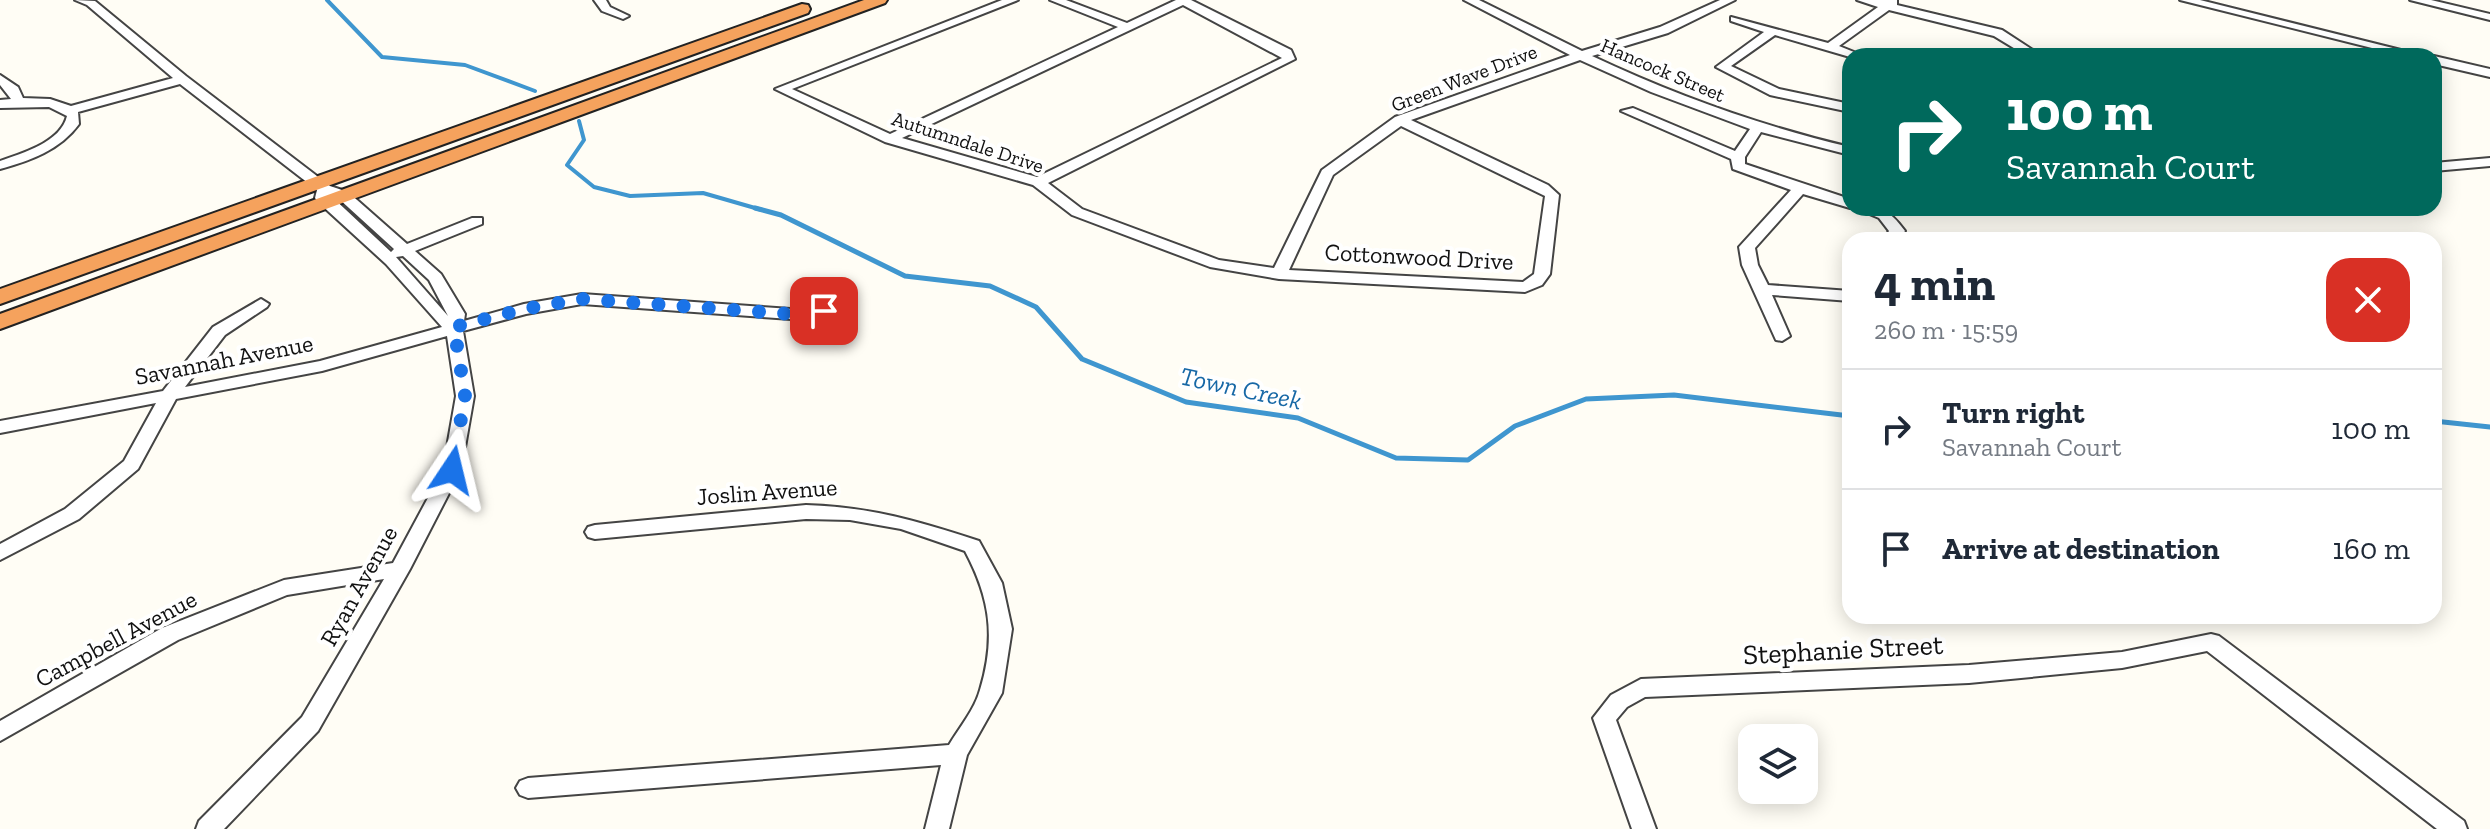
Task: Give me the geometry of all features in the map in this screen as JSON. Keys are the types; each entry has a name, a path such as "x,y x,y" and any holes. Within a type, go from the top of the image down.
{"highway":[{"path":"0,322 327,192 828,0"},
{"path":"0,297 327,192 879,0"}],"street":[{"path":"600,0 606,9 623,16"},
{"name":"Autumndale Drive","path":"1012,0 781,89 890,139 1038,182 1077,212 1122,231 1216,264 1279,274"},
{"path":"1056,0 1128,27"},
{"path":"890,139 1184,0 1287,53 1289,59 1038,182"},
{"name":"Hancock Street","path":"1470,0 1578,56 1658,92 1757,128 1842,149"},
{"path":"1700,0 1724,3"},
{"path":"1863,0 1890,3 1998,33 2022,48"},
{"path":"2186,0 2386,48"},
{"path":"2416,0 2490,17"},
{"path":"91,1 182,79 327,192 429,302 439,319 454,327"},
{"name":"Green Wave Drive","path":"1279,274 1327,173 1400,120 1578,56 1664,30 1724,3"},
{"path":"1829,48 1890,3"},
{"path":"1735,19 1842,52"},
{"path":"1773,31 1722,67 1775,92 1842,106"},
{"path":"2442,62 2490,73"},
{"path":"0,79 13,90 19,103"},
{"path":"0,104 34,102 71,110 182,79"},
{"path":"0,165 41,149 66,133 74,121 71,110"},
{"path":"1628,111 1738,157"},
{"name":"Cottonwood Drive","path":"1279,274 1525,287 1536,282 1542,274 1552,195 1400,120"},
{"path":"1757,128 1738,157 1738,166 1842,201"},
{"path":"2442,166 2490,162"},
{"path":"1782,336 1750,265 1747,247 1800,188"},
{"name":"Ryan Avenue","path":"208,829 310,724 400,569 452,470 465,396 454,327 457,314 435,277 406,250 327,192"},
{"path":"1885,216 1896,232"},
{"path":"388,257 477,221"},
{"path":"1762,289 1842,295"},
{"name":"Savannah Avenue","path":"0,427 322,366 454,327 524,309 582,299 805,315 844,306"},
{"path":"0,553 72,514 131,465 170,394 219,331 261,304"},
{"name":"Joslin Avenue","path":"595,532 806,512 850,513 903,523 972,546 992,583 1001,629 991,693 956,754 937,829"},
{"name":"Campbell Avenue","path":"0,732 170,634 284,588 400,569"},
{"name":"Stephanie Street","path":"1644,829 1604,718 1619,701 1641,688 1969,674 2122,660 2211,642 2455,829"},
{"path":"528,788 956,754"}],"waterway":[{"name":"Town Creek","path":"327,0 382,57 465,65 535,91"},
{"name":"Town Creek","path":"579,121 584,140 567,165 594,187 630,196 703,193 756,208"},
{"name":"Town Creek","path":"756,208 781,215 905,276 990,286 1036,307 1082,359 1186,402 1298,418 1396,458 1468,460 1515,426 1586,399 1674,395 1842,415"},
{"name":"Town Creek","path":"756,208 762,210"},
{"name":"Town Creek","path":"2442,422 2490,427"}],"route":[{"path":"452,470 465,396 454,327 524,309 582,299 805,315 824,311"}]}
